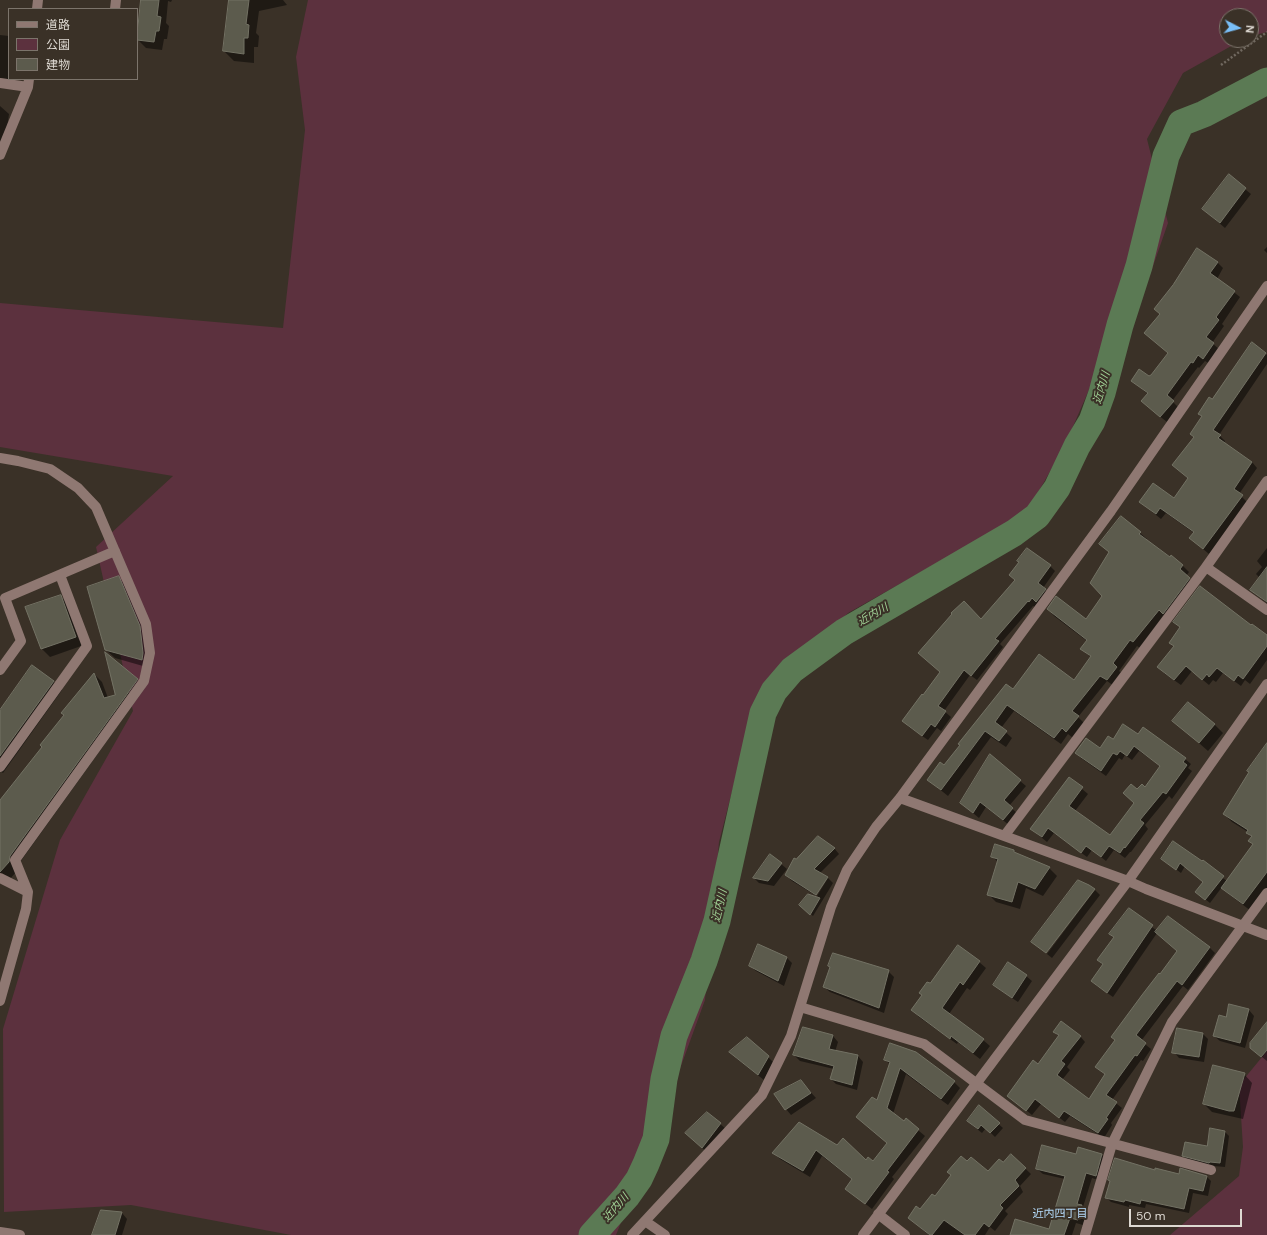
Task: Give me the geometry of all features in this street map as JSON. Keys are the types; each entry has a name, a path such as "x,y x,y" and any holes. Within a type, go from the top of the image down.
{"street":[{"path":"0,83 29,83 0,155"},
{"path":"632,1235 762,1094 791,1036 831,907 847,870 876,827 900,798 1111,511 1267,286"},
{"path":"0,458 50,469 78,488 96,507 146,624 150,653 144,681 16,860 28,892 26,909 0,1001"},
{"path":"1005,835 1206,567 1267,481"},
{"path":"0,670 21,640 5,598 115,551"},
{"path":"1206,567 1267,610"},
{"path":"0,767 87,646 60,575"},
{"path":"863,1235 1128,880 1267,684"},
{"path":"900,798 1128,880 1146,889 1267,935"},
{"path":"0,878 28,892"},
{"path":"1085,1235 1112,1144 1172,1022 1267,893"},
{"path":"800,1007 924,1044 1024,1120 1211,1170"},
{"path":"878,1214 905,1235"},
{"path":"645,1221 665,1235"},
{"path":"0,1232 20,1235"}],"path":[{"path":"1221,65 1267,32"}],"green space":[{"path":"308,0 1267,0 1267,32 1259,34 1259,8 1219,8 1219,48 1228,48 1183,73 1147,139 1168,223 1134,321 1095,376 1064,447 1028,510 978,540 848,613 753,710 719,842 705,1000 653,1143 616,1235 291,1235 131,1205 4,1212 3,1029 60,840 133,711 96,547 173,476 0,447 0,303 283,328 305,130 296,57"},
{"path":"1267,1051 1267,1235 1170,1235 1239,1176 1243,1147 1239,1085"}],"building":[{"path":"141,0 159,0 157,16 161,17 159,31 156,31 154,42 138,40"},
{"path":"229,0 249,0 246,24 249,25 248,38 244,38 244,54 223,51"},
{"path":"1229,174 1246,188 1220,223 1202,209"},
{"path":"1197,248 1218,262 1210,273 1235,291 1216,317 1219,320 1206,337 1214,343 1203,359 1198,355 1193,363 1191,362 1167,395 1174,401 1160,417 1141,401 1148,393 1131,381 1139,369 1149,376 1151,375 1168,353 1144,333 1160,314 1154,309 1173,285"},
{"path":"1252,342 1266,353 1213,430 1221,435 1218,438 1252,462 1234,489 1243,495 1203,549 1189,538 1194,532 1160,508 1156,514 1139,502 1153,483 1174,498 1188,478 1172,465 1194,437 1190,434 1202,416 1198,414 1209,397 1212,399"},
{"path":"1121,516 1141,532 1139,534 1170,557 1171,555 1183,565 1180,569 1190,578 1163,614 1159,610 1133,642 1130,640 1113,663 1117,667 1107,680 1100,676 1072,711 1079,716 1066,732 1062,728 1054,738 1007,705 995,722 1007,731 999,741 985,731 941,790 927,780 940,762 944,765 960,745 958,744 1006,684 1013,689 1039,654 1074,680 1091,656 1080,649 1087,640 1047,609 1056,596 1086,619 1102,596 1090,583 1109,552 1099,544"},
{"path":"1027,548 1051,565 1038,583 1046,589 1036,602 1032,598 1029,602 1028,601 995,639 999,641 971,676 964,670 938,706 946,711 935,727 931,724 922,736 902,721 940,672 918,653 952,614 951,613 964,601 981,619 1015,580 1009,575"},
{"path":"1267,567 1267,602 1250,590"},
{"path":"119,576 140,626 143,653 142,660 105,650 87,587"},
{"path":"1200,586 1251,625 1252,624 1267,635 1267,646 1243,679 1238,675 1234,681 1217,668 1209,677 1207,674 1202,680 1186,666 1174,680 1157,667 1174,646 1169,643 1180,627 1173,622"},
{"path":"61,595 76,637 41,649 25,607"},
{"path":"105,652 138,679 10,856 9,862 0,872 0,800 42,747 40,745 64,715 61,713 94,673 104,698 115,695"},
{"path":"32,665 54,681 0,756 0,710"},
{"path":"1188,702 1215,724 1199,743 1172,721"},
{"path":"1123,724 1138,734 1143,727 1186,758 1183,762 1187,765 1166,794 1163,792 1140,820 1144,823 1125,848 1124,847 1120,853 1109,846 1101,857 1086,846 1081,853 1048,828 1042,837 1030,829 1069,777 1083,787 1069,806 1110,835 1134,803 1123,793 1131,784 1137,789 1142,784 1145,787 1160,766 1134,746 1127,756 1120,751 1117,755 1113,753 1101,771 1075,753 1086,738 1100,748 1108,736 1113,739"},
{"path":"1267,743 1267,872 1243,904 1221,888 1253,844 1248,841 1252,836 1246,833 1248,830 1223,814 1249,772 1247,771"},
{"path":"990,754 1021,780 1004,800 1013,808 1003,820 980,802 973,813 960,803"},
{"path":"818,836 835,848 814,869 828,877 816,895 785,875 794,858 796,859"},
{"path":"1173,841 1202,861 1203,860 1224,876 1205,900 1195,892 1203,882 1180,863 1176,870 1161,859"},
{"path":"995,844 1014,850 1014,852 1050,867 1035,889 1018,882 1012,902 987,895 998,859 991,857"},
{"path":"770,854 782,863 768,881 753,878"},
{"path":"1078,880 1095,889 1046,953 1031,942"},
{"path":"808,894 820,898 810,915 799,905"},
{"path":"1129,908 1153,925 1107,993 1091,981 1103,964 1097,960 1114,937 1109,934"},
{"path":"1168,916 1210,947 1182,985 1177,981 1136,1035 1146,1043 1137,1056 1135,1055 1106,1095 1117,1102 1106,1118 1108,1119 1098,1133 1064,1111 1059,1118 1035,1099 1026,1111 1007,1096 1033,1060 1038,1064 1059,1035 1053,1032 1061,1021 1081,1036 1061,1061 1065,1064 1057,1075 1089,1099 1105,1074 1095,1067 1115,1040 1111,1037 1177,951 1155,932"},
{"path":"758,944 787,957 778,981 749,966"},
{"path":"958,945 980,961 963,985 960,982 942,1008 984,1039 973,1053 951,1036 950,1039 911,1010 922,995 919,993 927,982 930,983"},
{"path":"833,953 889,970 879,1008 823,987"},
{"path":"1008,962 1027,975 1012,998 993,985"},
{"path":"1229,1004 1249,1009 1240,1043 1213,1036 1219,1015 1226,1017"},
{"path":"1267,1022 1267,1050 1261,1057 1250,1048 1250,1043"},
{"path":"803,1027 833,1035 829,1049 858,1055 852,1085 830,1079 834,1066 793,1055"},
{"path":"1177,1028 1203,1033 1199,1057 1172,1053"},
{"path":"747,1037 769,1056 758,1075 729,1052"},
{"path":"890,1043 916,1052 955,1081 941,1099 900,1068 887,1108 904,1121 906,1118 919,1129 887,1171 889,1172 865,1204 845,1189 852,1179 816,1150 803,1171 772,1153 799,1122 837,1145 843,1138 866,1160 868,1157 873,1161 887,1143 856,1117 872,1097 877,1100 890,1062 884,1060"},
{"path":"1213,1065 1245,1073 1234,1111 1203,1104"},
{"path":"801,1080 811,1093 785,1110 774,1094"},
{"path":"979,1105 1000,1123 990,1133 981,1125 978,1129 967,1121"},
{"path":"707,1112 721,1123 702,1148 685,1133"},
{"path":"1210,1128 1225,1131 1220,1163 1209,1163 1182,1156 1185,1142 1207,1146"},
{"path":"1042,1145 1076,1154 1078,1147 1102,1154 1096,1176 1086,1173 1077,1204 1082,1205 1078,1220 1070,1218 1064,1235 1010,1235 1015,1219 1049,1229 1065,1176 1036,1169"},
{"path":"1011,1154 1026,1168 1015,1180 1019,1186 1000,1205 1003,1208 989,1227 984,1223 975,1235 965,1235 944,1220 932,1235 930,1235 908,1218 916,1206 920,1209 932,1194 935,1196 951,1175 947,1172 961,1156 967,1161 971,1157 988,1171 999,1159 1003,1162"},
{"path":"1115,1158 1155,1170 1155,1168 1179,1174 1180,1168 1207,1176 1203,1191 1189,1188 1184,1209 1141,1200 1140,1204 1125,1200 1124,1202 1105,1198 1110,1181 1108,1180"},
{"path":"101,1210 122,1212 115,1235 92,1235"}],"waterway":[{"name":"近内川","path":"592,1235 627,1196 639,1179 656,1139 664,1079 674,1036 704,961 717,921 763,713 774,691 792,670 844,632 1014,533 1037,516 1057,488 1077,446 1092,421 1102,393 1120,325 1139,266 1166,156 1181,123 1204,114 1267,81"}],"district":[{"name":"近内四丁目","path":"1060,1214"}]}
